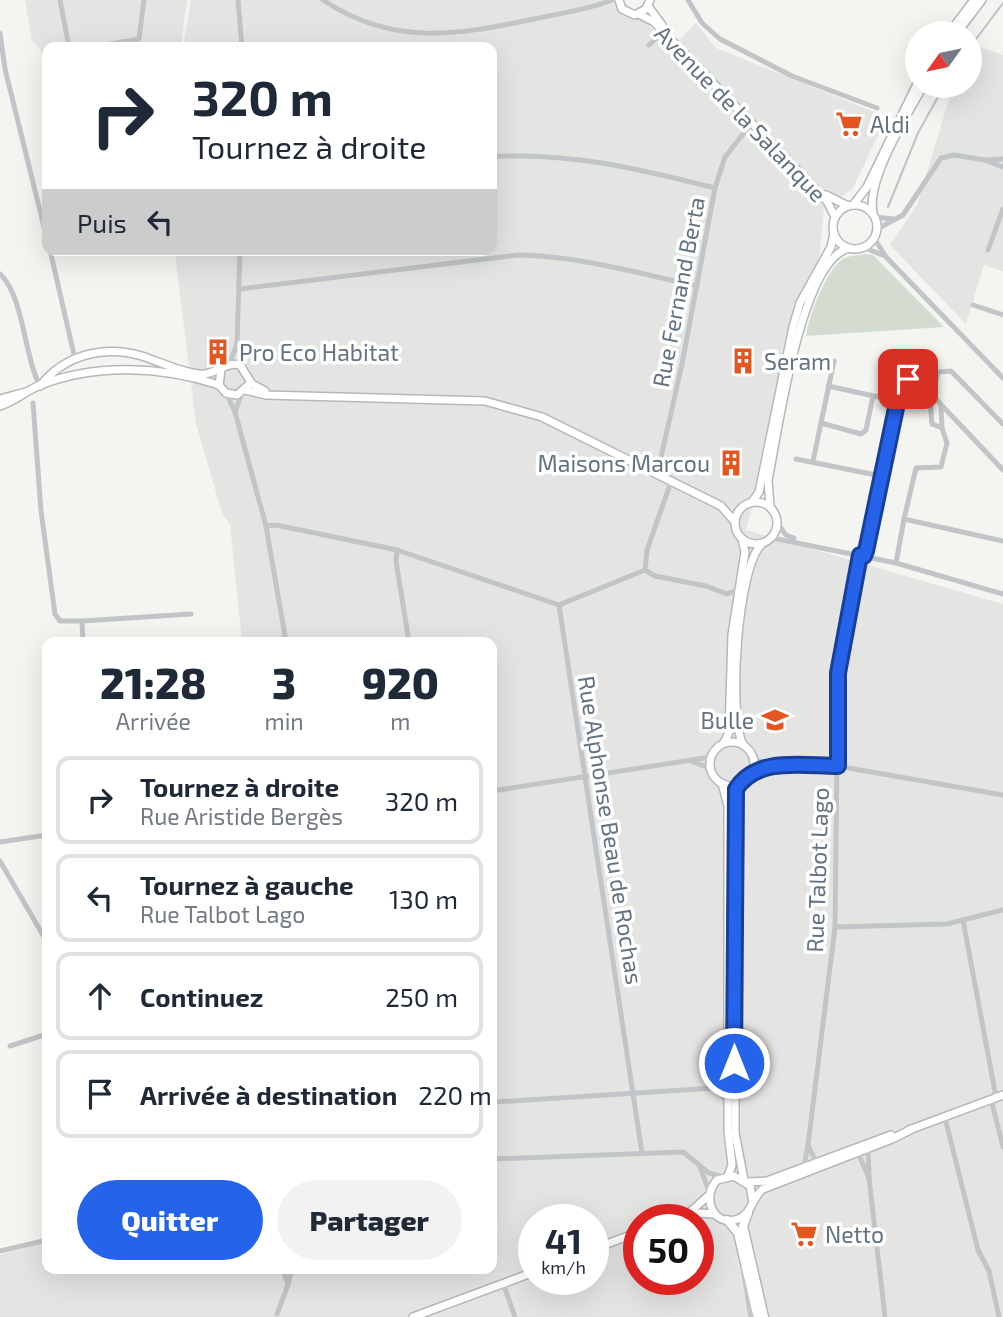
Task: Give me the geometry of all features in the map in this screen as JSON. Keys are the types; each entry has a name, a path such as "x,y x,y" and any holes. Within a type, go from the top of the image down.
{"highway":[{"path":"748,1213 743,1226 764,1317"},
{"path":"727,1220 736,1229 758,1317"}],"main road":[{"path":"959,21 974,0"},
{"path":"966,21 982,0"},
{"name":"Avenue de la Salanque","path":"619,3 630,14 639,14 663,32 827,201 835,217"},
{"path":"639,14 649,3"},
{"name":"Avenue de la Salanque","path":"649,3 657,19 819,188 832,200 850,205"},
{"path":"0,406 40,386 104,371 151,371 219,385 226,393 244,391 280,395 485,401 542,417 722,506 742,506 752,502 759,492 800,303 831,247 835,217 867,187 910,98"},
{"path":"752,1203 752,1192 745,1181 735,1133 735,802 738,785 752,773 753,758 743,745 735,716 739,634 752,560 762,544 772,538 778,524 770,506 768,480 802,317 828,264 838,253 849,248 863,247 876,233 871,200 884,164 917,98"},
{"path":"850,205 860,205 874,215"},
{"path":"834,233 837,239 849,248"},
{"path":"40,386 54,370 75,359 96,352 123,351 199,374 221,370 229,365 244,368 249,379 259,388 280,395"},
{"path":"75,359 79,376"},
{"path":"219,385 221,370"},
{"path":"244,391 249,379"},
{"path":"0,399 30,391"},
{"path":"752,502 770,506"},
{"path":"698,1204 732,1165 727,1101 728,806 722,783 710,768 711,757 724,743 729,732 729,674 745,552 735,522 722,506"},
{"path":"735,522 742,506"},
{"path":"742,539 748,543 762,544"},
{"path":"724,743 743,745"},
{"path":"722,783 738,785"},
{"path":"725,1176 761,1183 816,1162 863,1149 891,1135 945,1118 997,1097"},
{"path":"709,1193 715,1214 727,1220 735,1220 748,1213 763,1189 912,1129"},
{"path":"413,1317 518,1278"}],"street":[{"path":"60,0 68,42"},
{"path":"122,42 139,39 144,0"},
{"path":"238,0 242,42"},
{"path":"323,0 359,20 418,34 462,32 601,4 619,3"},
{"path":"601,4 612,0"},
{"path":"688,0 702,23 720,39 792,76 877,108"},
{"path":"649,45 663,32"},
{"path":"0,33 5,69 42,219"},
{"name":"Rue Fernand Berta","path":"657,475 698,286 715,188 725,158 751,124"},
{"path":"1003,167 985,160 954,155 941,158 903,215 876,233 886,257 1003,378"},
{"path":"497,157 531,156 590,162 715,188"},
{"path":"985,160 1003,159"},
{"path":"988,250 1003,209"},
{"path":"874,215 896,219"},
{"path":"863,247 886,257"},
{"path":"240,289 518,255 561,258 698,286"},
{"path":"51,256 75,359"},
{"path":"229,365 237,344 240,256"},
{"path":"0,274 7,281 40,386"},
{"path":"973,304 1003,314"},
{"path":"237,344 244,368"},
{"path":"813,461 834,361"},
{"path":"942,428 932,424 932,395 938,372 951,370 1003,424"},
{"path":"828,386 897,401 900,389 908,379 915,379 1003,470"},
{"path":"235,412 244,391"},
{"path":"226,393 235,412 266,526 285,637"},
{"path":"821,423 861,433 866,430 873,396"},
{"name":"Rue Talbot Lago","path":"804,1167 835,928 838,673 897,401"},
{"path":"33,403 40,511 55,614 60,621 191,614"},
{"path":"896,563 916,468 942,467 947,443 942,428 941,407"},
{"path":"945,434 957,422"},
{"path":"796,459 881,476"},
{"path":"645,570 648,550 671,482"},
{"path":"904,519 1003,541"},
{"path":"778,524 786,535 804,542"},
{"path":"266,526 276,525 397,550 559,605 645,570"},
{"path":"772,538 804,542 896,563 1003,594"},
{"path":"397,550 396,561 408,637"},
{"path":"645,570 654,576 706,586 727,594 739,589"},
{"name":"Rue Alphonse Beau de Rochas","path":"559,605 642,1153"},
{"path":"82,621 83,637"},
{"path":"497,790 711,757"},
{"path":"753,758 768,765 838,766 1002,794"},
{"path":"690,761 710,768"},
{"path":"752,773 768,765"},
{"path":"0,842 42,836"},
{"path":"0,861 42,933"},
{"path":"835,928 963,920 1003,911"},
{"path":"963,920 997,1097 1003,1147"},
{"path":"9,1046 42,1036"},
{"path":"497,1102 715,1088 727,1101"},
{"path":"945,1118 978,1250 989,1271 999,1317"},
{"path":"790,1178 816,1162 808,1145"},
{"path":"863,1149 869,1178 885,1317"},
{"path":"863,1149 869,1178"},
{"path":"497,1159 683,1152 709,1173 725,1176"},
{"path":"697,1161 709,1193"},
{"path":"0,1251 42,1241"},
{"path":"742,1248 751,1317"},
{"path":"285,1274 288,1284"},
{"path":"276,1316 291,1274"},
{"path":"503,1283 514,1317"}],"shaded area":[{"path":"25,0 187,0 182,42 42,42 42,57 40,48 32,41"},
{"path":"191,0 622,0 672,48 696,23 716,48 887,117 852,190 824,207 820,252 746,530 1003,604 1003,1317 0,1317 0,1255 42,1243 42,1274 497,1274 497,637 241,637 230,524 223,516 196,424 176,256 497,256 497,42 184,42"},
{"path":"982,48 1003,55 1003,271 984,265 966,324 890,245 917,205 949,98 982,98"},
{"path":"873,255 944,327 806,336 815,306 830,273 843,259"}],"waterway":[{"path":"982,31 1003,3"},
{"path":"888,207 918,133 937,98"}],"place":[{"name":"Aldi","path":"849,124"},
{"name":"Pro Eco Habitat","path":"218,352"},
{"name":"Seram","path":"743,361"},
{"name":"Maisons Marcou","path":"731,463"},
{"name":"Bulle","path":"775,720"},
{"name":"Netto","path":"804,1234"}],"route":[{"path":"734,1063 736,789 752,773 768,765 838,766 838,673 844,634 860,555 864,556 866,551 900,389 908,379"}]}
